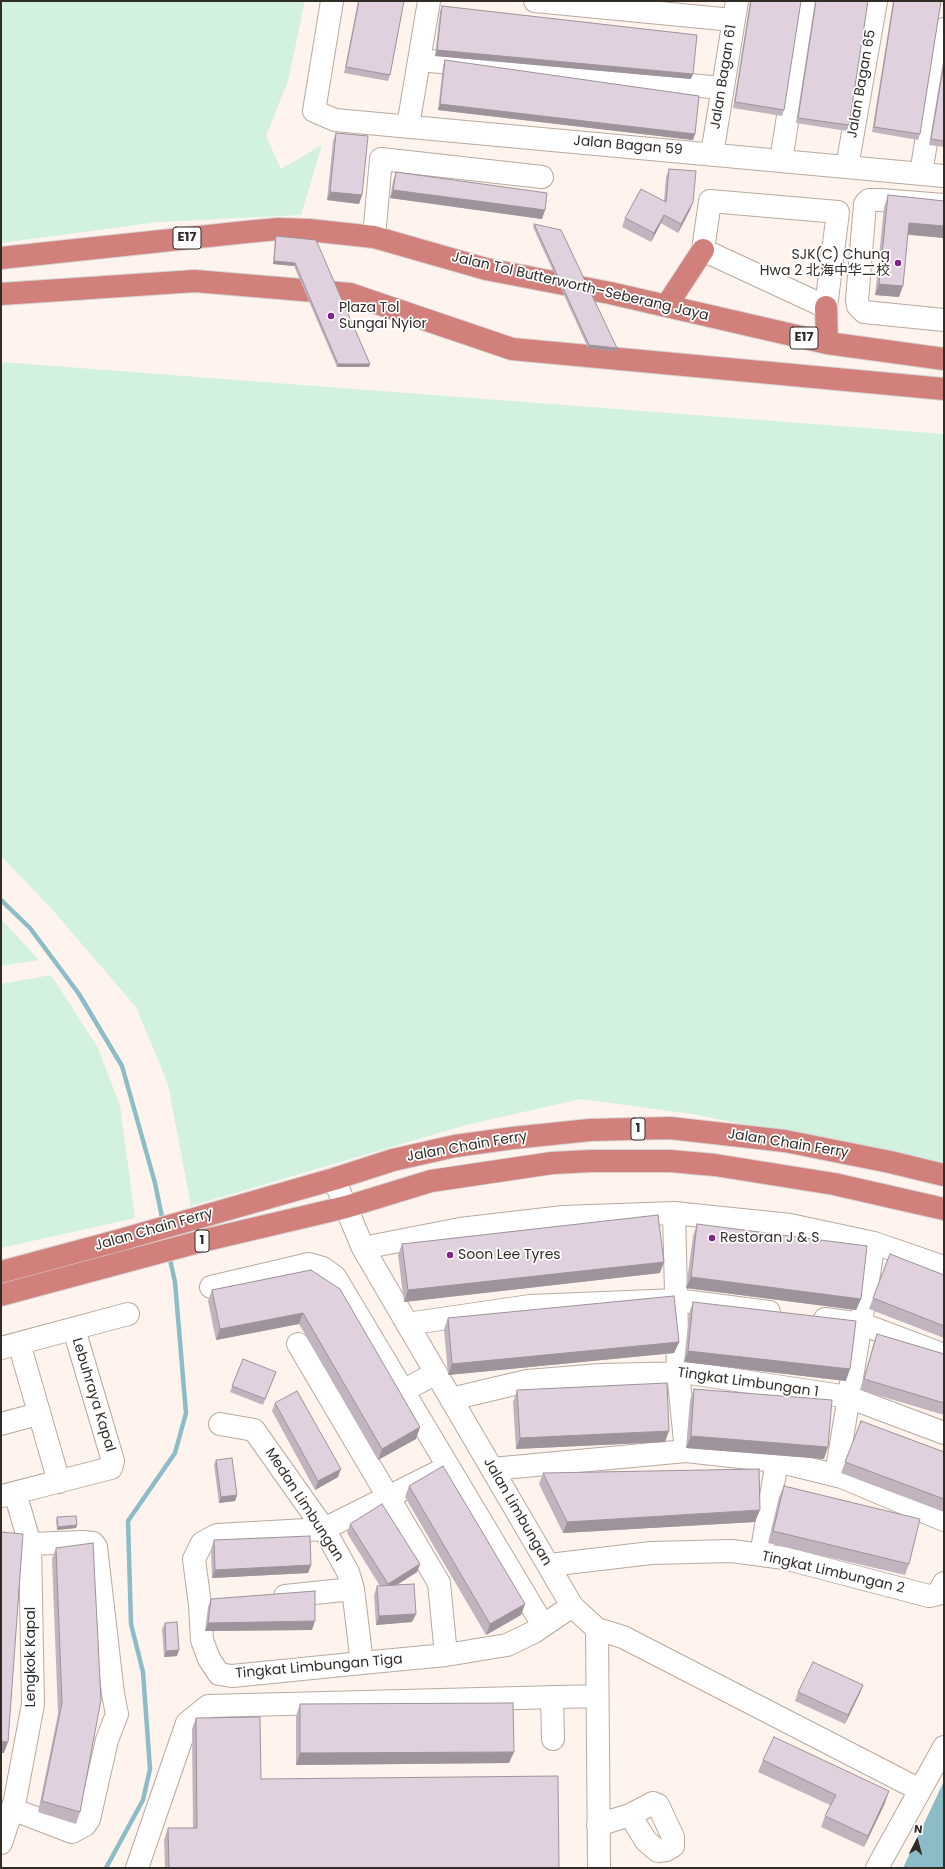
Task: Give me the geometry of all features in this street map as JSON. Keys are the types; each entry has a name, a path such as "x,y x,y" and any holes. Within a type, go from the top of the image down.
{"highway":[{"name":"Jalan Tol Butterworth–Seberang Jaya","path":"1,258 278,229 309,230 374,237 486,268 667,305 827,343 944,359"},
{"path":"667,305 703,250"},
{"path":"1,294 195,281 350,294 512,349 944,389"},
{"path":"826,307 827,343"},
{"name":"Jalan Chain Ferry","path":"1,1272 334,1179 393,1160 463,1145 590,1130 670,1128 784,1141 890,1162 944,1175"},
{"name":"Jalan Chain Ferry","path":"1,1295 125,1261 279,1222 346,1207 431,1181 552,1163 591,1160 654,1161 715,1165 834,1184 944,1209"}],"street":[{"name":"Jalan Bagan 59","path":"332,1 314,111 335,120 944,176"},
{"path":"408,126 429,1"},
{"path":"535,1 735,11"},
{"path":"781,161 806,1"},
{"name":"Jalan Bagan 65","path":"848,167 876,1"},
{"name":"Jalan Bagan 61","path":"712,154 735,11"},
{"path":"921,174 944,29"},
{"path":"419,60 722,88"},
{"path":"374,237 381,159 542,177"},
{"path":"944,206 880,200 869,200 865,204 857,300 858,306 864,312 944,320"},
{"path":"710,201 838,212 826,307 703,250 710,201"},
{"name":"Jalan Limbungan","path":"334,1179 363,1248 451,1399 572,1606 597,1630"},
{"path":"363,1248 460,1229 563,1216 674,1213 790,1225 874,1243 944,1267"},
{"path":"674,1213 678,1372 686,1451"},
{"path":"836,1475 848,1397 862,1324 874,1243"},
{"path":"211,1287 309,1264 323,1268 335,1277 543,1625"},
{"path":"408,1324 530,1306 676,1300 862,1324 944,1355"},
{"path":"59,1482 38,1414 10,1345 128,1314"},
{"name":"Lebuhraya Kapal","path":"8,1495 111,1468 113,1461 74,1329"},
{"path":"298,1344 439,1583 446,1655"},
{"name":"Tingkat Limbungan 1","path":"451,1399 527,1381 601,1375 678,1372 848,1397 944,1433"},
{"path":"403,1391 436,1373"},
{"path":"1,1424 38,1414"},
{"name":"Medan Limbungan","path":"220,1424 254,1430 324,1529 348,1572 353,1589 362,1664"},
{"path":"492,1469 686,1451 777,1461 836,1475 944,1520"},
{"path":"761,1555 777,1461"},
{"path":"324,1529 448,1466"},
{"name":"Lengkok Kapal","path":"1,1843 9,1802 33,1704 30,1544 8,1495"},
{"name":"Tingkat Limbungan Tiga","path":"324,1529 217,1535 202,1543 194,1559 200,1605 202,1640 209,1659 219,1674 232,1676 362,1664 446,1655 507,1645 534,1632 572,1606"},
{"path":"9,1802 72,1832 85,1825 89,1819 107,1740 117,1714 112,1694 96,1547 92,1543 82,1542 30,1544"},
{"name":"Tingkat Limbungan 2","path":"549,1566 651,1553 732,1551 784,1558 929,1596 938,1594 944,1584"},
{"path":"269,1598 353,1589"},
{"path":"200,1605 223,1603"},
{"path":"599,1868 597,1630 623,1637 920,1790"},
{"path":"137,1868 187,1723 208,1706 597,1696"},
{"path":"552,1697 553,1739"},
{"path":"877,1868 944,1747"},
{"path":"598,1825 630,1815"}],"green space":[{"path":"1,1 305,1 288,81 266,136 281,169 322,145 301,215 159,222 1,243"},
{"path":"1,362 944,434 944,1164 692,1114 581,1099 466,1125 191,1206 168,1084 136,1007 50,907 1,856"},
{"path":"1,919 39,960 1,966"},
{"path":"51,975 97,1046 120,1105 135,1218 1,1248 1,984"}],"water":[{"path":"944,1781 944,1868 903,1868"}],"building":[{"path":"359,1 404,1 390,75 346,67"},
{"path":"751,1 801,1 784,110 735,102"},
{"path":"816,1 868,1 849,125 798,118"},
{"path":"894,1 941,1 920,134 874,127"},
{"path":"442,6 697,35 693,74 437,50"},
{"path":"445,60 699,96 695,134 440,104"},
{"path":"944,63 944,141 931,139"},
{"path":"336,133 368,136 362,195 330,192"},
{"path":"669,169 696,171 693,202 681,224 664,215 654,233 625,218 641,189 666,202"},
{"path":"396,172 547,193 545,210 393,190"},
{"path":"888,195 944,201 944,226 909,223 903,286 879,284"},
{"path":"534,224 561,230 617,348 589,345"},
{"name":"Plaza Tol Sungai Nyior","path":"276,236 316,240 370,364 338,364 295,263 274,261"},
{"path":"658,1215 664,1262 408,1290 402,1244"},
{"path":"697,1224 867,1246 861,1299 691,1277"},
{"path":"890,1254 944,1275 944,1326 873,1298"},
{"path":"311,1270 340,1289 420,1427 382,1449 303,1313 220,1329 212,1290"},
{"path":"674,1296 679,1342 452,1364 448,1318"},
{"path":"693,1302 856,1321 850,1369 688,1351"},
{"path":"877,1334 944,1354 944,1403 864,1379"},
{"path":"243,1359 276,1372 265,1399 232,1386"},
{"path":"667,1383 669,1431 520,1438 517,1390"},
{"path":"694,1389 832,1400 828,1447 691,1436"},
{"path":"297,1391 341,1469 318,1481 275,1403"},
{"path":"861,1421 944,1452 944,1499 845,1462"},
{"path":"232,1458 237,1495 221,1497 216,1460"},
{"path":"443,1466 525,1604 490,1624 409,1486"},
{"path":"759,1469 760,1510 567,1522 543,1473"},
{"path":"784,1486 920,1519 909,1564 773,1531"},
{"path":"382,1504 420,1564 388,1584 350,1524"},
{"path":"76,1516 77,1525 58,1527 57,1517"},
{"path":"1,1532 23,1534 8,1742 1,1741"},
{"path":"310,1536 311,1565 215,1570 214,1540"},
{"path":"93,1543 101,1700 80,1812 42,1801 62,1703 56,1548"},
{"path":"414,1584 416,1614 379,1616 377,1586"},
{"path":"315,1591 315,1621 208,1623 211,1599"},
{"path":"177,1622 179,1650 166,1651 165,1623"},
{"path":"813,1662 863,1685 848,1715 798,1692"},
{"path":"513,1703 514,1752 300,1753 300,1704"},
{"path":"260,1717 261,1779 558,1776 559,1868 169,1868 168,1828 197,1828 196,1718"},
{"path":"774,1737 889,1791 868,1836 825,1816 836,1795 763,1760"}],"waterway":[{"path":"1,900 30,928 79,994 122,1066 155,1183 163,1222"},
{"path":"106,1868 143,1800 150,1769 143,1672 131,1624 128,1521 175,1453 186,1413 175,1282 169,1255"}],"place":[{"name":"SJK(C) Chung Hwa 2 北海中华二校","path":"898,263"},
{"name":"Plaza Tol Sungai Nyior","path":"331,316"},
{"name":"Restoran J & S","path":"712,1238"},
{"name":"Soon Lee Tyres","path":"450,1255"}]}
